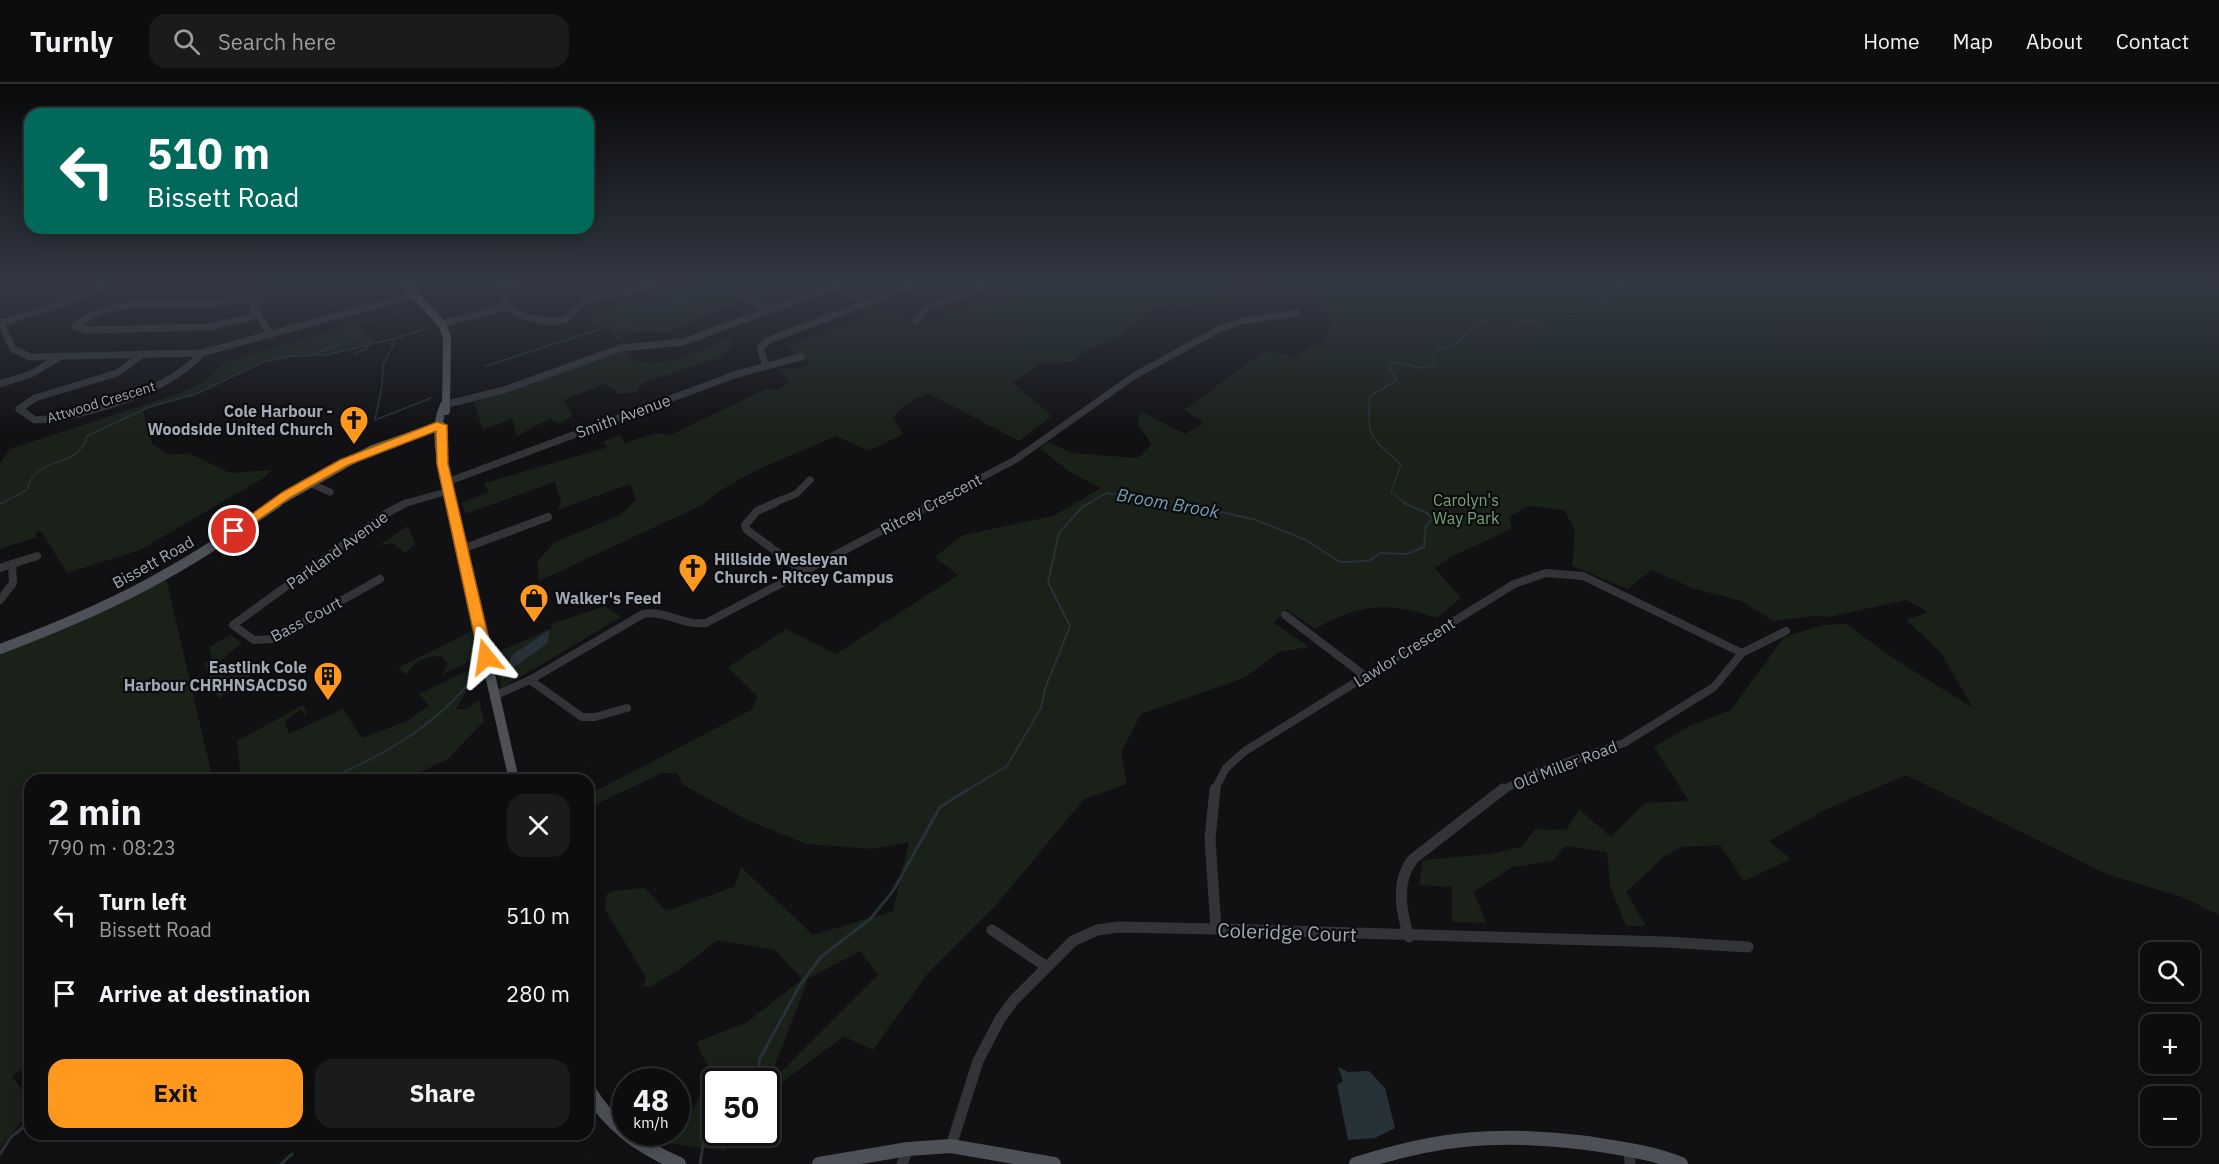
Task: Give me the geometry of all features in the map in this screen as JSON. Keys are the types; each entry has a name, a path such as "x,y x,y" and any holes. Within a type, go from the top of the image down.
{"main road":[{"path":"441,425 445,420 448,347 445,334"},
{"path":"444,405 440,415 441,452 472,602 496,695 513,774"},
{"path":"423,429 440,415"},
{"name":"Bissett Road","path":"0,650 152,582 198,555 307,482 344,462 423,429 441,425"},
{"path":"594,1098 605,1115 624,1134 644,1148 679,1164"},
{"path":"1356,1164 1394,1151 1467,1136 1534,1136 1630,1157 1681,1164"},
{"path":"819,1164 908,1149 951,1146 1054,1164"}],"street":[{"path":"8,334 17,352 30,357 58,358 202,353 271,335"},
{"path":"444,405 504,390 621,348 684,342 703,334"},
{"path":"766,365 760,350 764,342 784,334"},
{"name":"Ritcey Crescent","path":"496,695 530,680 643,614 661,612 686,623 702,625 1015,460 1134,376 1209,334"},
{"name":"Attwood Crescent","path":"140,356 118,373 35,398 19,409 35,420 62,417 172,378 187,369 202,353"},
{"name":"Smith Avenue","path":"448,486 737,374 801,357"},
{"path":"0,384 31,374 58,358"},
{"path":"804,572 748,531 745,525 751,516 801,490 810,480"},
{"path":"307,482 330,492"},
{"name":"Parkland Avenue","path":"233,625 392,510 448,486"},
{"path":"462,549 548,516"},
{"path":"0,568 37,556"},
{"path":"0,600 13,583 12,564"},
{"name":"Lawlor Crescent","path":"1216,929 1211,806 1221,775 1245,751 1514,584 1535,575 1552,572 1592,579 1742,653"},
{"name":"Bass Court","path":"233,625 254,640 276,638 380,579"},
{"path":"1285,615 1365,676"},
{"name":"Old Miller Road","path":"1409,936 1402,896 1405,870 1413,859 1516,782 1548,768 1624,743 1699,698 1721,681 1742,653 1785,631"},
{"path":"530,680 582,717 595,717 627,708"},
{"name":"Coleridge Court","path":"951,1146 988,1038 1014,1000 1077,938 1104,928 1665,942 1748,947"},
{"path":"992,930 1047,967"},
{"path":"902,1164 908,1149"}],"green space":[{"path":"318,334 368,334 376,342 326,355 308,354 264,361 187,397 143,410 152,444 169,455 188,453 230,473 271,470 265,477 140,550 67,573 41,531 36,532 37,537 0,549 0,463 9,449 178,394 206,381 224,362"},
{"path":"613,334 621,334 618,335 626,343 624,344"},
{"path":"817,334 1124,334 1085,351 1073,362 1040,364 1013,383 1052,416 1019,441 928,393 906,404 893,418 903,434 869,451 836,436 749,474 702,505 539,581 537,562 555,542 620,515 636,500 630,484 557,510 561,500 555,482 465,514 462,503 489,492 483,484 608,447 602,442 619,435 625,443 655,433 670,435 766,389 779,390 789,382 777,368 800,369 810,363 787,346"},
{"name":"Carolyn's Way Park","path":"1326,334 2219,334 2219,915 2182,897 2106,874 1906,775 1829,808 1769,841 1791,859 1744,881 1720,845 1680,847 1664,857 1626,892 1646,926 1626,926 1610,886 1607,852 1566,846 1552,861 1512,867 1474,892 1486,923 1452,922 1452,887 1419,885 1423,860 1490,854 1521,847 1535,829 1566,830 1579,809 1611,837 1645,803 1689,801 1654,747 1689,726 1731,710 1784,637 1823,625 1846,624 1893,658 1973,708 1940,651 1906,620 1928,612 1906,600 1829,617 1813,616 1774,621 1741,601 1695,589 1651,570 1628,589 1572,566 1575,531 1564,510 1529,506 1509,517 1512,527 1453,556 1435,568 1461,598 1436,618 1403,609 1374,608 1345,614 1315,629 1286,609 1274,623 1309,647 1279,652 1244,678 1141,714 1121,752 1127,784 1084,799 997,904 928,973 873,1050 845,1037 846,1035 786,1079 780,1086 780,1073 878,975 860,951 808,979 774,1068 709,1068 696,1042 746,1023 802,979 775,950 717,940 680,969 650,987 643,986 646,977 605,910 606,895 613,891 645,888 666,911 734,887 741,867 813,935 893,911 909,842 873,849 806,844 747,820 682,784 677,773 662,773 594,805 594,792 751,710 758,697 728,667 786,629 836,654 958,575 935,557 963,535 1053,516 1101,488 1068,471 1040,448 1049,442 1072,453 1137,458 1152,445 1138,425 1140,411 1185,434 1204,422 1184,410 1264,351 1297,355 1325,338"},
{"path":"733,338 729,349 721,357 643,383 636,392 619,394 605,384 564,400 573,416 559,424 551,419 517,436 512,419 483,430 474,402 625,350 633,361 654,363 670,361"},
{"path":"408,526 415,544 405,553 393,543 378,546"},
{"path":"166,578 212,774 24,774 24,1068 12,1077 24,1092 24,1118 0,1148 0,653"},
{"path":"605,606 621,617 502,688 494,654 552,628 551,624"},
{"path":"472,631 478,657 442,675 448,664 442,656 421,660 406,675 398,668"},
{"path":"230,635 242,643 219,662 261,663 261,668 218,699 204,662 213,662 209,647"},
{"path":"479,665 476,675 456,709 466,709 479,700 484,721 447,760 416,774 240,774 237,741 303,705 307,714 305,716 301,709 285,721 289,734 343,709 362,738 407,721 429,705 419,694"},
{"path":"702,1091 702,1146 729,1146 725,1151 688,1146 690,1146 690,1115"}],"shaded area":[{"path":"549,630 548,643 507,672 511,656"},
{"path":"1338,1067 1348,1072 1369,1071 1385,1088 1395,1128 1375,1138 1348,1140 1337,1085 1343,1081"}],"waterway":[{"path":"310,355 352,340 358,334"},
{"path":"397,338 408,334"},
{"path":"486,366 583,334"},
{"name":"Broom Brook","path":"1406,504 1391,492 1401,464 1377,442 1370,429 1370,396 1397,380 1388,366 1395,362 1421,368 1434,365 1433,355 1439,349 1458,343 1466,334"},
{"path":"368,345 396,338 383,365 382,388"},
{"path":"2,503 0,504 27,490 32,478 39,471 75,454 82,447 87,436 149,407 196,394 263,362 291,356 327,355 368,345"},
{"path":"355,354 367,348 368,345"},
{"path":"381,390 375,420 431,398"},
{"name":"Broom Brook","path":"1087,504 1107,493 1184,503"},
{"name":"Broom Brook","path":"966,791 1007,766 1041,708 1045,689 1070,626 1048,582 1059,533 1082,507 1090,503"},
{"name":"Broom Brook","path":"1184,503 1190,504"},
{"name":"Broom Brook","path":"1184,503 1256,520 1306,540 1340,562 1369,561 1380,553 1406,554 1424,547 1426,526 1433,519 1427,513 1406,504"},
{"path":"503,678 507,672"},
{"path":"339,774 371,759 422,728 467,686"},
{"name":"Broom Brook","path":"760,1068 759,1060 800,985 821,957 871,918 893,891 940,807 969,789"},
{"path":"0,1154 11,1137 24,1127"},
{"name":"Broom Brook","path":"700,1164 703,1146"},
{"path":"281,1164 292,1154"}],"place":[{"name":"Cole Harbour - Woodside United Church","path":"354,446"},
{"name":"Hillside Wesleyan Church - Ritcey Campus","path":"693,594"},
{"name":"Walker's Feed","path":"534,624"},
{"name":"Eastlink Cole Harbour CHRHNSACDS0","path":"328,702"}],"route":[{"path":"234,531 267,507 344,462 423,429 441,425 442,464 486,657"}]}
